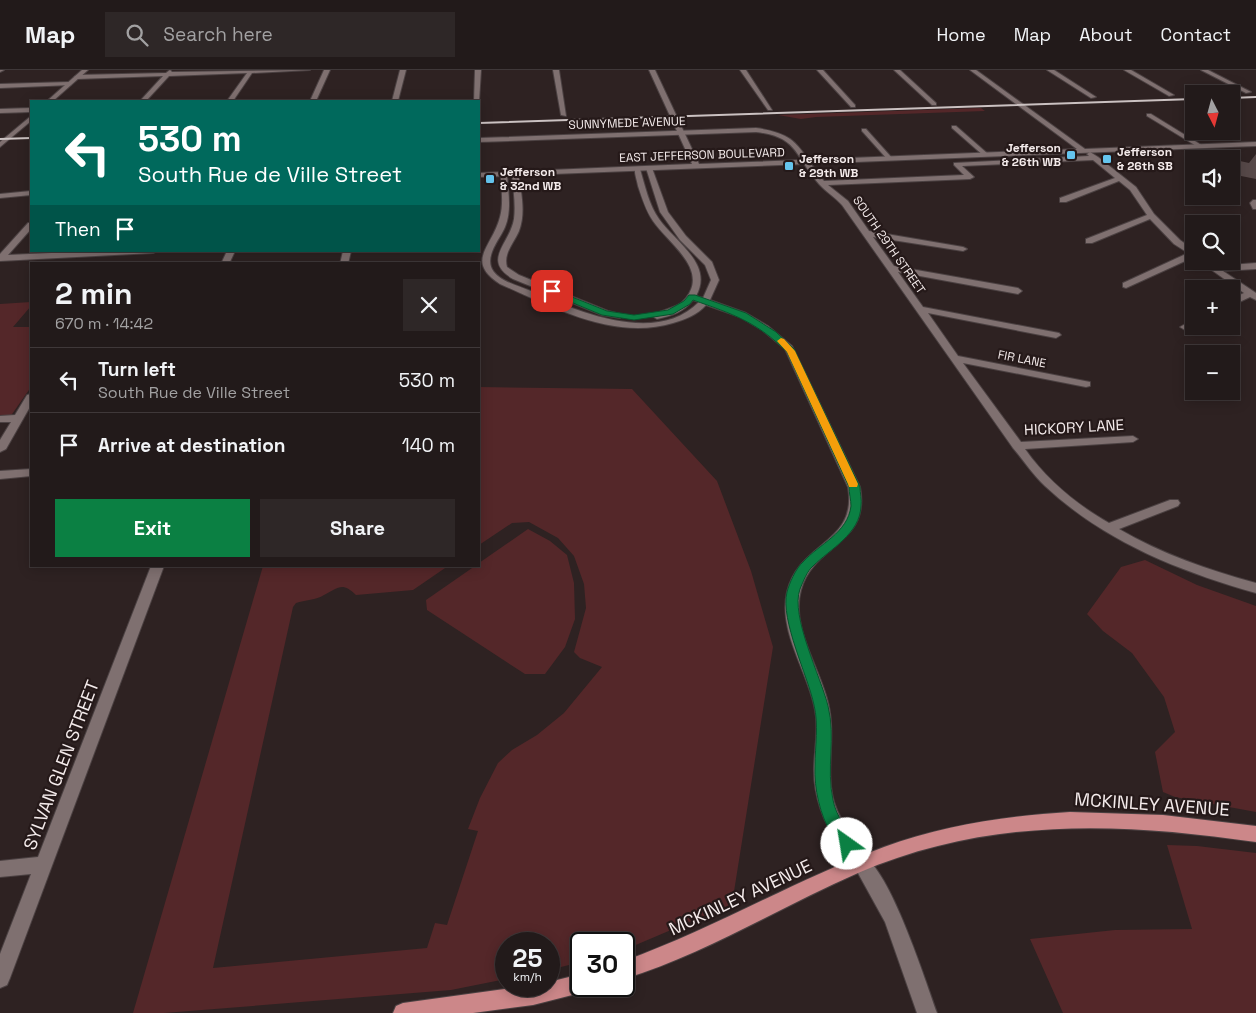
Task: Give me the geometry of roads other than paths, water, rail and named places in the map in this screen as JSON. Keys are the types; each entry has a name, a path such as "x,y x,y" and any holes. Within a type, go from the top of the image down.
{"main road":[{"name":"MCKINLEY AVENUE","path":"635,966 667,955 885,854 942,836 983,827 1058,819 1100,818 1256,834"},
{"path":"404,1013 525,997 570,987"}],"street":[{"path":"51,100 85,70"},
{"path":"77,77 169,72 307,70"},
{"path":"313,100 327,70"},
{"path":"395,100 403,70"},
{"path":"477,100 478,70"},
{"path":"556,70 564,115"},
{"path":"652,70 696,166"},
{"path":"743,70 770,109"},
{"path":"820,70 853,106"},
{"path":"897,70 934,104"},
{"path":"973,70 1121,178 1136,194 1151,216 1172,238 1185,248"},
{"path":"1050,70 1093,98"},
{"path":"1127,70 1171,95"},
{"path":"1204,70 1248,92"},
{"path":"231,100 251,71"},
{"path":"144,100 169,72"},
{"path":"0,87 68,85"},
{"path":"0,111 30,110"},
{"path":"1149,114 1200,146"},
{"path":"0,145 30,119"},
{"path":"954,127 986,155"},
{"name":"SUNNYMEDE AVENUE","path":"480,140 680,132 756,130 776,132"},
{"path":"864,130 890,159"},
{"name":"SOUTH 29TH STREET","path":"776,132 790,138 822,183 845,204 1033,468 1072,504 1109,528 1162,556 1200,571 1256,588"},
{"name":"EAST JEFFERSON BOULEVARD","path":"480,175 1256,144"},
{"path":"822,183 970,177 956,164 1096,158"},
{"path":"504,174 504,214 500,230 486,257 487,270 496,279 592,318 620,324 665,323 690,314 706,301 715,280 712,269 704,257 683,238 664,212 650,168"},
{"path":"516,173 517,226 502,256 502,264 510,274 605,313 625,317 646,317 670,312 683,306 692,297 698,282 697,270 692,260 670,239 656,221 636,169"},
{"path":"1063,200 1121,178"},
{"path":"0,194 30,192"},
{"path":"1089,241 1151,216"},
{"path":"0,258 30,226"},
{"path":"865,233 963,249"},
{"path":"0,258 129,252"},
{"path":"1126,285 1185,258"},
{"path":"1240,267 1256,266"},
{"path":"890,268 1018,291"},
{"path":"1214,270 1253,296"},
{"path":"1240,300 1253,296"},
{"path":"692,297 743,315 765,328 789,348 854,487 856,506 852,519 846,530 806,565 793,591 792,606 805,657 822,706 824,745 822,766 825,800 834,825 877,885 888,906 927,1013"},
{"path":"919,309 1056,335"},
{"name":"FIR LANE","path":"954,358 1086,384"},
{"path":"0,449 30,398"},
{"path":"0,419 17,418"},
{"name":"HICKORY LANE","path":"1017,446 1133,439"},
{"path":"0,475 30,473"},
{"path":"1109,528 1174,503"},
{"name":"SYLVAN GLEN STREET","path":"0,978 158,567"},
{"path":"0,869 45,864"}],"railway":[{"path":"1240,98 1256,97"},
{"path":"480,123 1185,99"},
{"path":"0,139 30,138"}],"place":[{"name":"Jefferson & 26th WB","path":"1071,155"},
{"name":"Jefferson & 26th SB","path":"1107,159"},
{"name":"Jefferson & 29th WB","path":"789,166"},
{"name":"Jefferson & 32nd WB","path":"490,179"}]}
